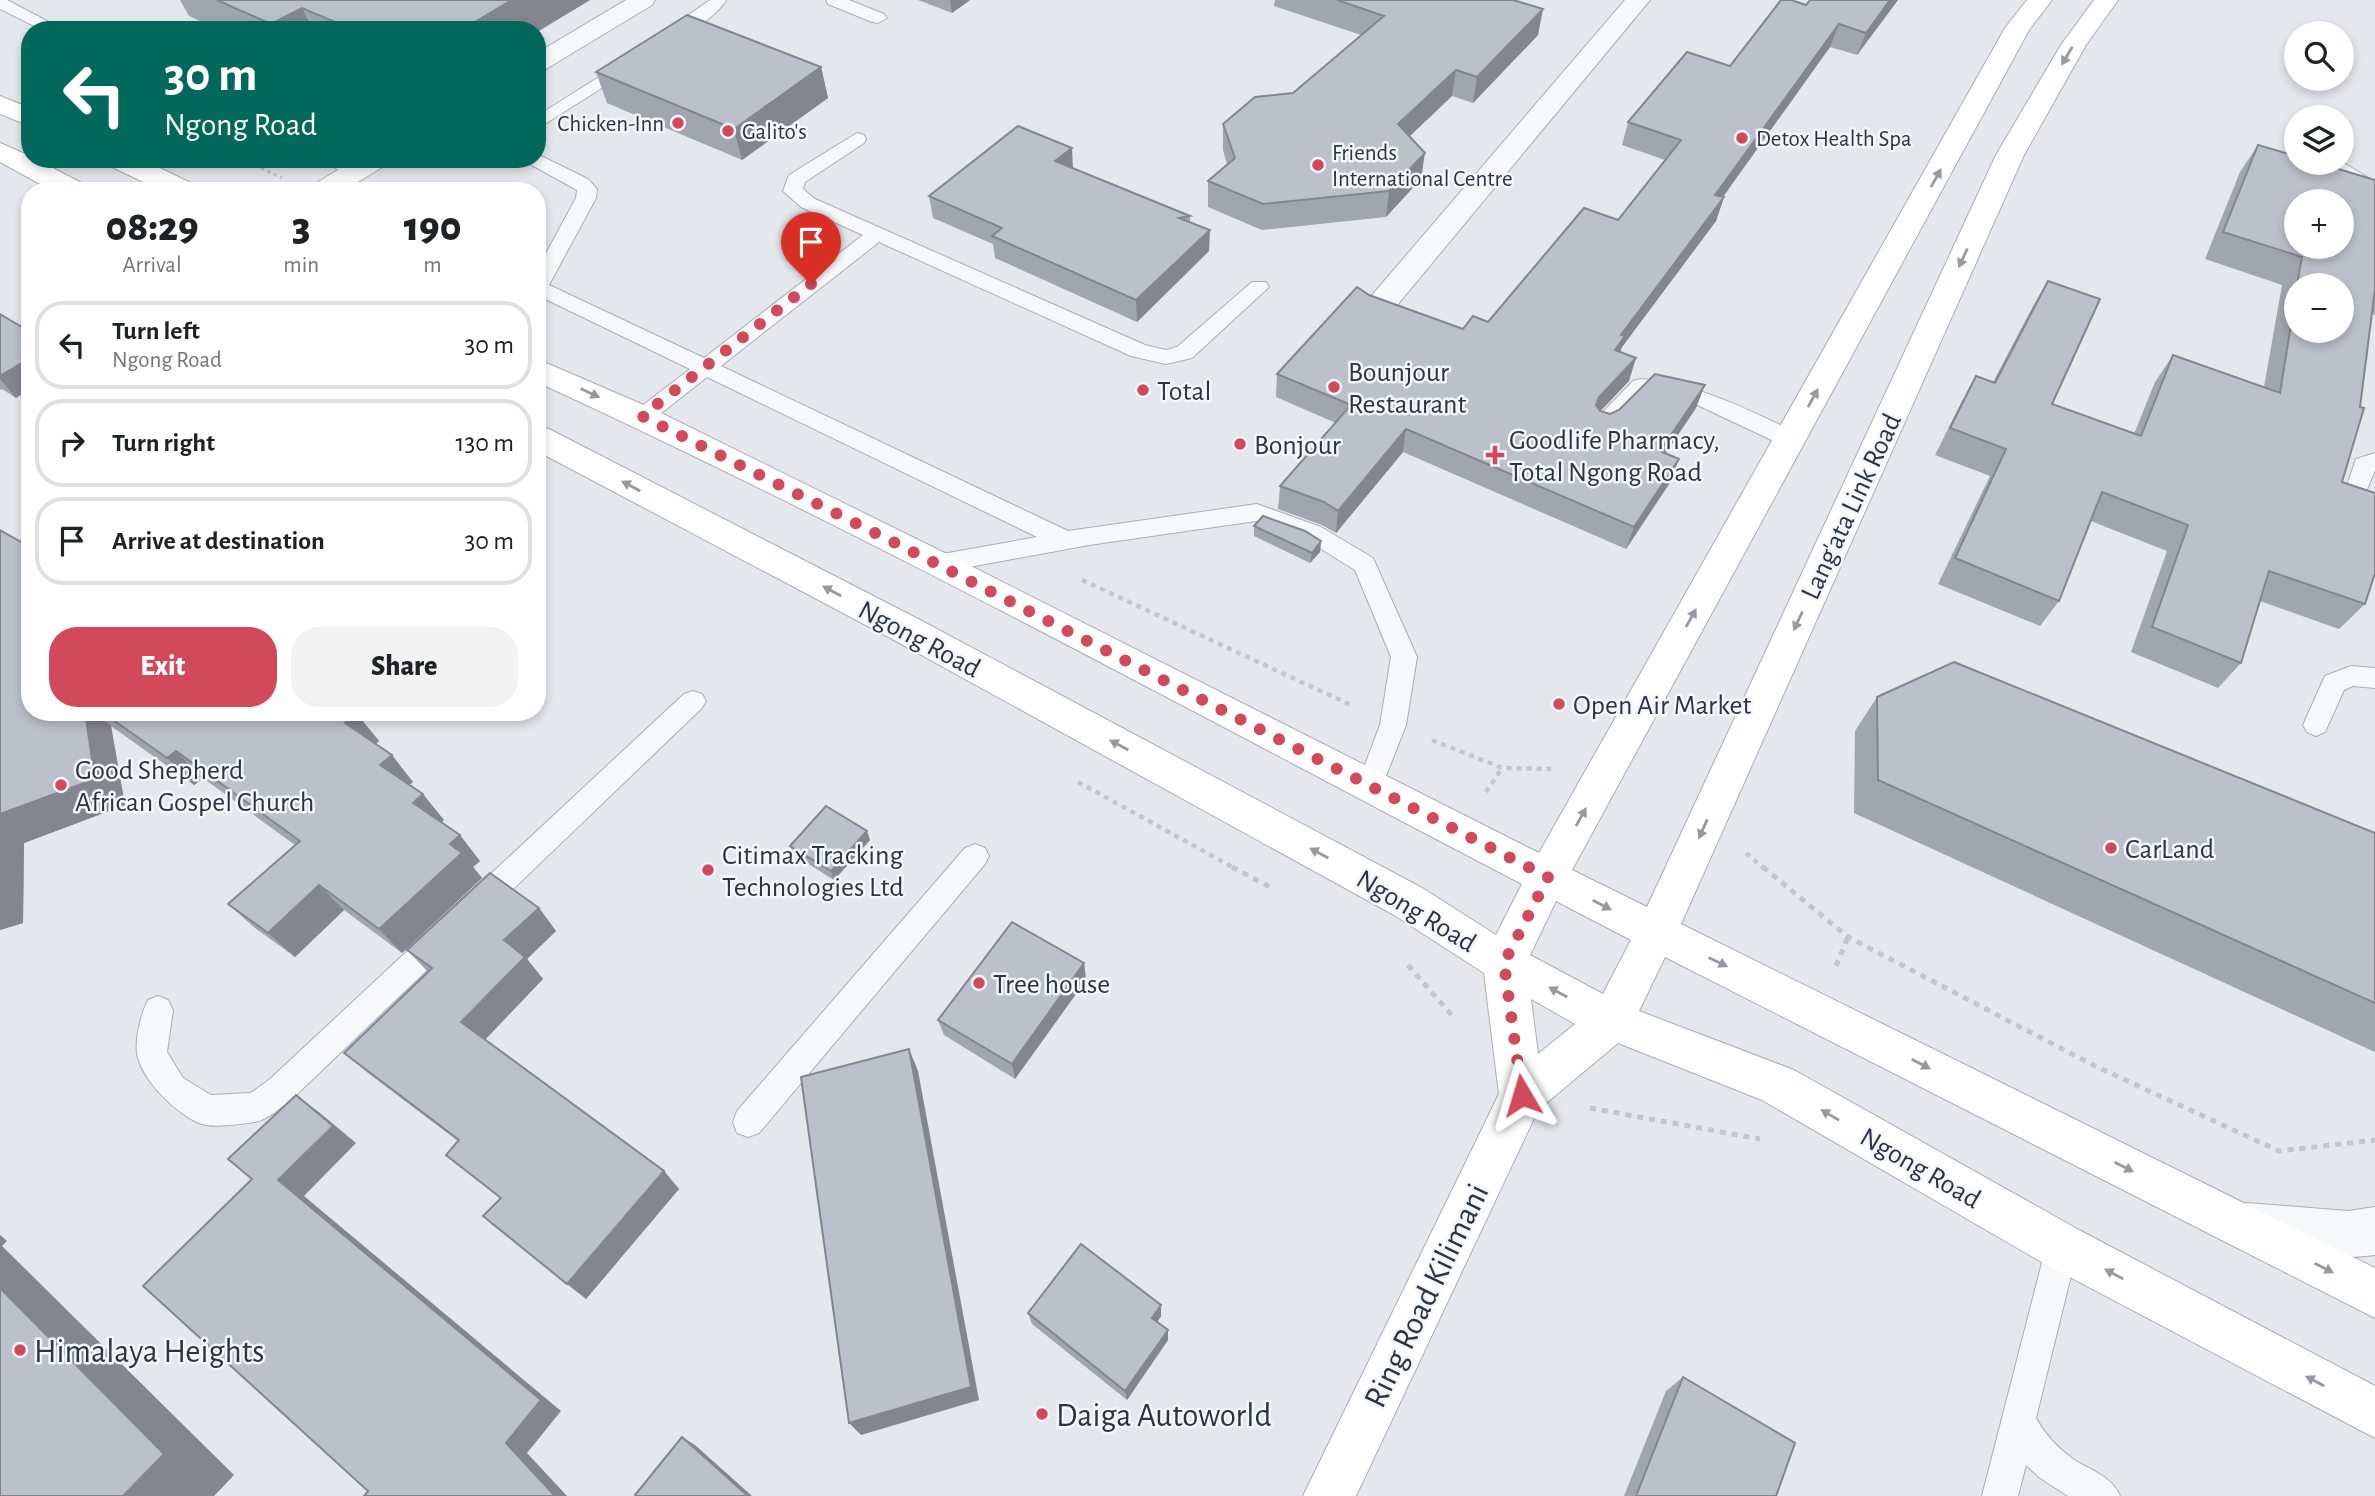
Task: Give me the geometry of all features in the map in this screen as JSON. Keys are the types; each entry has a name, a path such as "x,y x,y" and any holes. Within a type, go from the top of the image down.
{"main road":[{"path":"1522,1095 1504,963 1548,877 2018,28 2040,0"},
{"name":"Lang'ata Link Road","path":"1612,1021 1656,932 2010,155 2074,45 2106,0"},
{"path":"0,103 21,114"},
{"path":"0,152 21,163"},
{"path":"31,168 58,182"},
{"path":"137,168 166,182"},
{"path":"546,373 642,416 937,564 1656,932 2375,1294"},
{"name":"Ngong Road","path":"546,442 907,630 1409,902 1504,963 1612,1021 1778,1085 2062,1247 2375,1413"},
{"path":"1522,1095 1612,1021"},
{"name":"Ring Road Kilimani","path":"1329,1496 1522,1095"}],"street":[{"path":"546,59 643,0"},
{"path":"1378,308 1638,0"},
{"path":"338,182 360,168"},
{"path":"2242,1226 2348,1235 2375,1231"}],"lane":[{"path":"546,118 714,7 718,0"},
{"path":"834,0 878,18"},
{"path":"0,3 37,21"},
{"path":"856,139 796,179 793,191 808,203 1139,351 1166,357 1184,353 1259,287"},
{"path":"546,165 582,183 586,189 586,198 546,273"},
{"path":"2350,175 2375,190"},
{"path":"642,416 877,234"},
{"path":"546,292 1065,540"},
{"path":"1602,426 1641,386 1654,386 1668,387 1695,397 1790,439"},
{"path":"2356,491 2364,465 2375,461"},
{"path":"937,564 1065,540 1257,512 1313,533 1365,564 1404,657 1393,725 1370,786"},
{"path":"2316,725 2334,683 2351,676 2375,678"},
{"path":"158,1010 152,1054 172,1088 207,1110 256,1107 281,1089 693,701"},
{"path":"748,1122 975,856"},
{"path":"2000,1496 2020,1424 2019,1407 2062,1247"},
{"path":"2020,1424 2030,1444 2047,1463 2102,1496"}],"path":[{"path":"261,168 286,180"},
{"path":"1707,821 1848,937 2095,1066 2279,1151 2375,1140"}],"building":[{"path":"217,0 512,0 476,21 333,21 302,8 277,21 264,21"},
{"path":"1337,0 1513,0 1543,9 1477,77 1456,70 1398,124 1425,153 1389,191 1263,204 1208,181 1235,158 1223,124 1255,97 1293,93 1384,16"},
{"path":"1781,0 1806,5 1810,0 1890,0 1866,33 1839,24 1715,195 1724,197 1621,335 1625,336 1615,350 1636,358 1599,397 1596,405 1600,411 1610,414 1619,410 1655,374 1705,385 1660,451 1679,459 1634,527 1406,429 1338,511 1324,502 1280,486 1351,405 1277,374 1357,287 1369,295 1463,329 1473,316 1488,322 1584,208 1618,220 1681,140 1628,122 1687,52 1730,66"},
{"path":"687,15 821,67 734,129 596,72"},
{"path":"1018,126 1072,148 1055,161 1190,216 1179,218 1210,230 1136,300 992,236 1002,228 929,196"},
{"path":"2258,145 2284,153 2284,175 2354,174 2375,180 2375,289 2360,407 2364,408 2342,482 2375,493 2375,573 2365,604 2269,571 2241,663 2152,627 2188,525 2102,492 2059,601 1955,558 2006,449 1950,428 1976,376 1995,383 2048,281 2100,299 2052,404 2141,436 2173,355 2280,393 2288,343 2354,343 2354,273 2299,273 2302,259 2354,259 2354,189 2284,189 2284,251 2223,232"},
{"path":"0,314 21,327 21,363 0,376"},
{"path":"1263,516 1305,531 1321,541 1312,553 1254,526"},
{"path":"0,530 21,542 21,721 86,721 95,779 0,814"},
{"name":"CarLand","path":"1954,662 2375,833 2375,1003 1878,780 1877,697"},
{"path":"115,721 348,721 345,723 392,755 380,765 423,794 413,803 460,835 450,844 462,853 379,929 319,885 268,933 228,904 300,841 176,751 167,758"},
{"path":"826,806 867,831 831,871 790,846"},
{"path":"490,873 539,908 504,940 525,957 461,1022 664,1171 567,1284 483,1216 501,1198 446,1155 459,1140 344,1053 432,968 407,950"},
{"path":"1012,922 1084,963 1012,1064 938,1020"},
{"path":"909,1049 971,1387 849,1423 801,1077"},
{"path":"296,1095 333,1126 278,1180 541,1400 506,1443 555,1496 364,1496 368,1491 143,1286 252,1179 228,1159"},
{"path":"1081,1244 1161,1305 1152,1318 1168,1330 1125,1391 1028,1313"},
{"path":"0,1288 164,1454 123,1496 0,1496"},
{"path":"1683,1377 1795,1443 1776,1496 1636,1496"},
{"path":"682,1437 748,1496 636,1496"}],"place":[{"name":"Chicken-Inn","path":"678,123"},
{"name":"Galito's","path":"728,131"},
{"name":"Detox Health Spa","path":"1742,138"},
{"name":"Friends International Centre","path":"1318,165"},
{"name":"Bounjour Restaurant","path":"1334,387"},
{"name":"Total","path":"1143,390"},
{"name":"Bonjour","path":"1240,444"},
{"name":"Goodlife Pharmacy, Total Ngong Road","path":"1495,455"},
{"name":"Open Air Market","path":"1559,704"},
{"name":"Good Shepherd African Gospel Church","path":"61,785"},
{"name":"CarLand","path":"2111,848"},
{"name":"Citimax Tracking Technologies Ltd","path":"708,870"},
{"name":"Tree house","path":"979,983"},
{"name":"Himalaya Heights","path":"20,1350"},
{"name":"Daiga Autoworld","path":"1042,1414"}],"route":[{"path":"811,284 642,416 1548,877 1504,963 1522,1095"}]}
